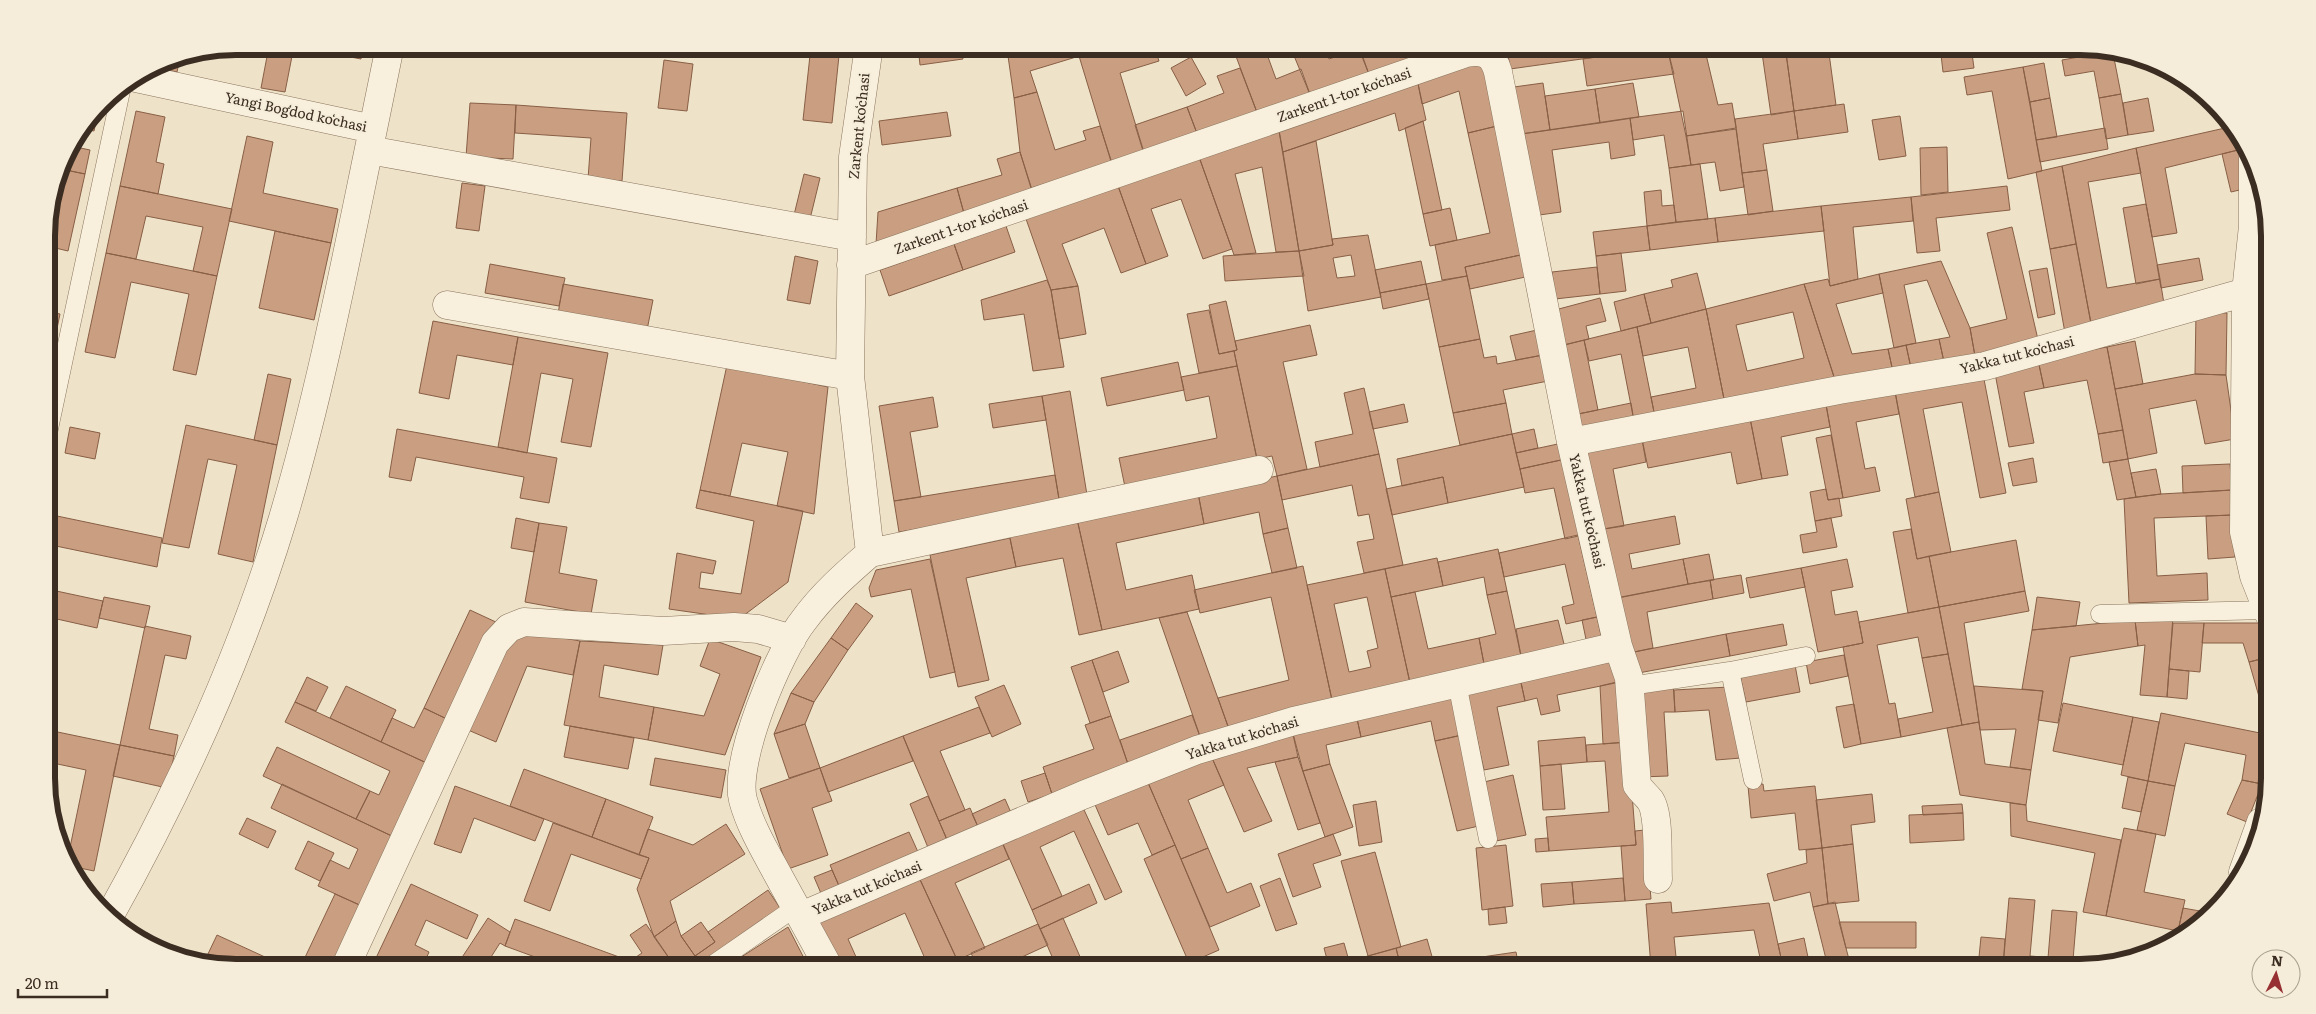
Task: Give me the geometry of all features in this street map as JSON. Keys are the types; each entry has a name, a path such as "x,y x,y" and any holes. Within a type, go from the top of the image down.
{"street":[{"name":"Yangi Bogʻdod koʻchasi","path":"143,80 371,139 388,55"},
{"name":"Zarkent koʻchasi","path":"868,55 853,157 850,376 870,553"},
{"name":"Zarkent 1-tor koʻchasi","path":"852,265 1457,55"},
{"name":"Zarkent 1-tor koʻchasi","path":"1489,55 1495,61 1498,72 1571,442"},
{"path":"113,910 162,820 195,750 247,623 276,539 301,455 371,139 852,236"},
{"path":"2253,184 2253,226 2246,292 2244,532 2254,576 2261,593"},
{"name":"Yakka tut koʻchasi","path":"824,959 798,912 1197,750 1294,721 1618,646 1571,442 1810,395 1985,366 2246,292"},
{"path":"448,305 850,376"},
{"path":"798,912 758,838 742,798 744,759 762,705 792,638 830,588 870,553 1258,470"},
{"path":"349,959 495,643 509,628 524,622 664,631 734,627 758,629 792,638"},
{"path":"1618,646 1625,662 1630,686 1636,778 1641,792 1650,800 1654,811 1658,879"}],"lane":[{"path":"55,400 119,98"},
{"path":"2100,614 2261,612"},
{"path":"1630,686 1730,671 1806,656"},
{"path":"1730,671 1753,780"},
{"path":"1456,684 1488,840"},
{"path":"722,959 798,912"}],"building":[{"path":"267,55 292,55 285,92 261,88"},
{"path":"340,55 362,55 361,59"},
{"path":"810,55 839,55 832,123 803,120"},
{"path":"919,55 962,55 963,59 920,65"},
{"path":"1083,55 1030,71 1037,92 1014,98 1008,56"},
{"path":"1157,55 1159,61 1120,73 1146,159 1113,168 1079,56"},
{"path":"1236,55 1267,55 1276,79 1301,69 1311,97 1258,115"},
{"path":"1294,55 1327,55 1329,59 1341,55 1361,55 1370,77 1311,97"},
{"path":"1362,55 1434,55 1370,77"},
{"path":"1508,55 1596,55 1596,57 1510,69"},
{"path":"1611,55 1669,55 1674,74 1587,86 1583,59"},
{"path":"1669,55 1706,55 1718,105 1732,103 1736,128 1686,136"},
{"path":"1762,55 1786,55 1794,111 1771,115"},
{"path":"1786,55 1829,55 1836,105 1794,111"},
{"path":"1941,55 1972,55 1974,68 1943,72"},
{"path":"2090,55 2114,58 2121,94 2099,98 2094,71 2065,76 2062,60"},
{"path":"1191,57 1206,84 1186,96 1171,68"},
{"path":"1483,58 1497,126 1468,133 1459,91 1422,104 1417,79"},
{"path":"664,60 693,64 687,111 658,108"},
{"path":"2044,63 2050,98 2030,102 2023,67"},
{"path":"178,65 177,72 166,70"},
{"path":"2023,67 2042,171 2008,179 1992,91 1967,95 1964,77"},
{"path":"1240,68 1258,115 1198,136 1187,107 1224,93 1217,76"},
{"path":"1417,79 1426,120 1399,131 1395,113 1283,152 1278,125"},
{"path":"1543,83 1550,130 1521,134 1514,87"},
{"path":"1633,83 1639,117 1600,123 1595,89"},
{"path":"1595,89 1600,123 1550,130 1545,96"},
{"path":"1037,92 1055,150 1086,140 1083,131 1100,126 1112,163 1031,188 1020,152 1014,98"},
{"path":"2121,94 2128,135 2106,139 2099,98"},
{"path":"2050,98 2057,137 2036,140 2030,102"},
{"path":"2148,98 2154,131 2128,135 2123,103"},
{"path":"470,103 516,105 513,159 466,157"},
{"path":"1844,104 1848,132 1798,139 1794,111"},
{"path":"516,105 627,113 622,181 588,179 591,138 515,133"},
{"path":"1187,107 1198,136 1144,154 1135,125"},
{"path":"136,111 165,117 156,162 164,164 158,194 120,186"},
{"path":"1683,111 1691,165 1669,168 1664,135 1633,140 1630,118"},
{"path":"1794,111 1798,139 1763,144 1767,170 1742,173 1735,119"},
{"path":"947,112 951,136 882,145 879,121"},
{"path":"1900,116 1906,156 1879,160 1872,120"},
{"path":"1630,118 1635,155 1611,159 1609,142 1552,150 1561,212 1532,216 1521,134"},
{"path":"96,121 94,131 89,130"},
{"path":"1423,121 1442,210 1423,214 1405,128"},
{"path":"1278,125 1299,251 1276,252 1262,167 1235,174 1256,253 1234,255 1198,154"},
{"path":"1497,126 1525,254 1465,267 1467,276 1442,280 1435,245 1490,233 1468,133"},
{"path":"2105,128 2108,149 2040,162 2036,140"},
{"path":"2225,128 2239,150 2165,168 2177,233 2152,237 2136,148"},
{"path":"1736,129 1744,187 1720,191 1715,162 1691,165 1686,136"},
{"path":"247,136 273,142 263,193 338,209 331,243 229,221"},
{"path":"1316,141 1333,245 1299,251 1283,152"},
{"path":"78,147 90,150 85,174 68,170"},
{"path":"1947,147 1948,192 1921,195 1920,148"},
{"path":"2136,148 2141,173 2088,182 2107,288 2160,279 2165,310 2091,324 2062,166"},
{"path":"2239,150 2247,167 2248,188 2231,192 2222,154"},
{"path":"1020,152 1034,196 965,217 957,188 1002,175 997,159"},
{"path":"1198,154 1232,249 1203,259 1181,199 1151,209 1168,256 1146,264 1117,183"},
{"path":"1700,164 1708,219 1676,222 1669,168"},
{"path":"2062,166 2076,244 2050,249 2036,172"},
{"path":"68,170 85,174 68,251 55,248 55,224 58,201"},
{"path":"1767,170 1773,211 1748,215 1742,173"},
{"path":"804,174 820,178 810,219 794,215"},
{"path":"462,183 485,186 479,231 456,228"},
{"path":"1117,183 1146,264 1121,273 1104,228 1062,244 1078,286 1051,290 1025,216"},
{"path":"120,186 232,209 217,276 193,271 203,227 146,216 136,259 106,253"},
{"path":"2007,186 2010,210 1936,218 1940,251 1917,253 1911,197"},
{"path":"957,188 965,217 876,244 878,212"},
{"path":"1661,190 1662,206 1674,205 1676,222 1647,226 1644,192"},
{"path":"1911,197 1913,221 1853,227 1858,279 1830,286 1821,206"},
{"path":"2146,204 2160,279 2136,284 2123,208"},
{"path":"1821,206 1824,231 1718,242 1715,218"},
{"path":"1450,208 1457,240 1430,246 1423,214"},
{"path":"1715,218 1718,242 1650,250 1647,226"},
{"path":"1006,226 1015,252 963,270 954,244"},
{"path":"1647,226 1650,250 1596,256 1593,232"},
{"path":"2012,227 2039,344 1975,356 1970,328 2007,319 1987,233"},
{"path":"275,231 331,243 314,320 259,308"},
{"path":"1368,235 1381,297 1308,311 1299,251 1333,245 1332,239","holes":["1351,255 1355,276 1337,278 1333,258"]},
{"path":"954,244 963,270 889,296 880,270"},
{"path":"2076,244 2092,328 2065,333 2050,249"},
{"path":"1299,251 1304,276 1225,281 1223,256"},
{"path":"106,253 217,276 196,375 173,370 189,294 131,282 115,358 85,352"},
{"path":"1621,253 1626,291 1600,294 1596,256"},
{"path":"1525,254 1530,276 1470,289 1465,267"},
{"path":"795,256 818,261 810,304 787,300"},
{"path":"2199,258 2203,280 2161,288 2157,265"},
{"path":"1421,261 1426,284 1380,293 1375,270"},
{"path":"1941,261 1970,328 1975,356 1944,362 1939,339 1950,337 1927,280 1904,285 1916,343 1894,348 1879,274"},
{"path":"490,264 565,278 559,306 485,293"},
{"path":"1597,267 1600,294 1555,299 1552,272"},
{"path":"2047,268 2055,314 2038,318 2029,271"},
{"path":"1697,273 1706,309 1651,323 1644,294 1673,287 1671,280"},
{"path":"1879,274 1883,293 1836,304 1852,354 1888,349 1893,372 1836,383 1804,284 1828,279 1830,286"},
{"path":"1467,276 1480,339 1439,347 1426,284"},
{"path":"2261,279 2261,335 2257,335"},
{"path":"1047,280 1051,290 1064,367 1033,371 1024,314 984,320 981,300"},
{"path":"563,284 653,300 647,330 558,314"},
{"path":"1426,284 1429,299 1383,309 1380,293"},
{"path":"1804,284 1836,383 1725,404 1706,309","holes":["1793,312 1804,358 1747,371 1736,325"]},
{"path":"1078,286 1086,334 1059,339 1051,290"},
{"path":"1644,294 1651,323 1621,331 1614,302"},
{"path":"1600,298 1606,321 1586,326 1589,339 1564,345 1555,310"},
{"path":"1226,301 1237,350 1219,354 1209,305"},
{"path":"1706,309 1725,404 1655,417 1651,397 1696,388 1688,347 1643,356 1637,327"},
{"path":"1209,310 1219,354 1234,351 1237,366 1199,373 1187,314"},
{"path":"2196,312 2227,313 2226,375 2195,374"},
{"path":"55,313 60,314 55,338"},
{"path":"433,321 518,337 513,365 457,355 449,399 419,393"},
{"path":"1310,325 1317,355 1283,362 1307,469 1277,476 1272,456 1257,459 1234,351 1237,350 1235,341"},
{"path":"1637,327 1655,417 1634,421 1621,354 1589,361 1584,340"},
{"path":"1537,330 1543,355 1516,360 1510,336"},
{"path":"518,337 608,353 591,447 561,442 573,379 541,373 527,453 498,447"},
{"path":"1480,339 1484,358 1496,356 1497,364 1543,355 1548,381 1503,390 1506,403 1453,413 1439,347"},
{"path":"1939,339 1944,362 1911,368 1906,345"},
{"path":"1584,340 1598,410 1578,414 1564,345"},
{"path":"2135,341 2143,384 2115,389 2107,347"},
{"path":"1906,345 1911,368 1893,372 1888,349"},
{"path":"2107,347 2123,430 2098,434 2087,380 2044,388 2038,360"},
{"path":"2038,360 2044,388 2024,392 2034,443 2009,447 1994,368"},
{"path":"1178,362 1184,390 1107,406 1101,378"},
{"path":"727,365 828,387 814,514 777,506 788,452 742,443 730,496 700,490"},
{"path":"1237,366 1257,459 1125,487 1119,458 1217,438 1209,396 1186,401 1181,377"},
{"path":"1982,369 2006,493 1980,498 1962,402 1923,409 1939,492 1915,497 1894,386"},
{"path":"268,374 291,379 277,445 254,440"},
{"path":"2195,374 2226,375 2235,439 2205,444 2196,400 2149,409 2157,453 2128,459 2115,389"},
{"path":"1894,386 1899,414 1856,422 1865,469 1875,467 1880,491 1843,498 1825,399"},
{"path":"1364,388 1379,454 1320,467 1315,442 1353,434 1344,393"},
{"path":"1070,391 1088,501 1060,505 1042,396"},
{"path":"1042,396 1046,420 993,428 989,404"},
{"path":"933,397 938,427 910,432 921,497 894,501 879,406"},
{"path":"1825,399 1830,427 1781,437 1788,475 1762,479 1749,413"},
{"path":"2260,402 2261,449 2256,449"},
{"path":"1506,403 1512,434 1460,445 1453,413"},
{"path":"1631,403 1634,421 1581,431 1578,414"},
{"path":"1404,404 1408,422 1373,429 1369,412"},
{"path":"1749,413 1762,479 1737,484 1731,452 1648,468 1641,434"},
{"path":"186,425 277,445 253,562 218,554 237,465 208,459 189,548 162,543"},
{"path":"70,427 100,433 95,459 65,453"},
{"path":"397,429 557,458 549,503 520,498 524,477 416,457 411,481 389,477"},
{"path":"1534,429 1538,448 1516,453 1512,434"},
{"path":"2123,430 2128,459 2103,463 2098,434"},
{"path":"1512,434 1524,487 1448,503 1443,477 1402,486 1397,459"},
{"path":"1641,434 1646,462 1613,469 1624,526 1598,530 1581,445"},
{"path":"1831,435 1843,498 1828,500 1816,438"},
{"path":"1567,442 1570,458 1520,469 1516,453"},
{"path":"2256,449 2261,449 2261,484"},
{"path":"1379,454 1403,565 1364,573 1357,542 1374,539 1369,514 1358,516 1352,485 1282,500 1277,476"},
{"path":"1570,458 1587,534 1565,539 1554,488 1525,493 1520,469"},
{"path":"2033,458 2037,482 2013,486 2008,463"},
{"path":"2128,459 2136,497 2117,500 2109,462"},
{"path":"2230,464 2232,490 2183,493 2182,466"},
{"path":"2156,469 2161,494 2136,497 2131,473"},
{"path":"1055,475 1060,505 899,532 894,501"},
{"path":"1277,476 1288,528 1263,534 1259,512 1204,524 1198,493"},
{"path":"1443,477 1448,503 1392,515 1386,489"},
{"path":"1826,489 1828,500 1839,498 1842,516 1815,521 1810,492"},
{"path":"700,490 803,511 788,582 739,619 669,609 677,553 716,561 713,574 701,572 699,588 741,594 754,521 696,508"},
{"path":"2232,490 2233,515 2154,518 2157,576 2207,573 2208,600 2129,603 2124,499 2161,494"},
{"path":"1939,492 1951,552 1917,559 1906,499"},
{"path":"1198,493 1204,524 1116,543 1126,590 1192,575 1199,609 1102,630 1077,519"},
{"path":"2233,515 2235,557 2208,559 2206,516"},
{"path":"57,516 162,538 157,567 55,546"},
{"path":"1675,516 1680,544 1629,554 1632,569 1683,559 1688,584 1611,599 1598,530"},
{"path":"516,518 539,523 534,552 511,548"},
{"path":"1831,518 1837,547 1803,553 1800,535 1817,532 1815,521"},
{"path":"1077,519 1102,630 1079,635 1063,558 1016,567 1009,534"},
{"path":"539,523 567,527 559,573 597,580 591,614 525,602"},
{"path":"1288,528 1297,568 1272,573 1263,534"},
{"path":"1911,529 1917,559 1929,556 1939,607 1908,613 1893,532"},
{"path":"1578,535 1597,617 1566,624 1562,607 1574,604 1565,564 1504,577 1499,553"},
{"path":"1010,538 1016,567 966,578 989,680 958,687 930,555"},
{"path":"2016,540 2025,591 1939,607 1929,556"},
{"path":"1498,549 1507,591 1487,595 1484,577 1443,586 1438,562"},
{"path":"1709,554 1714,580 1688,584 1683,559"},
{"path":"1437,558 1443,586 1391,597 1385,569"},
{"path":"930,559 955,672 930,678 911,589 871,597 869,588 876,570"},
{"path":"1847,559 1853,587 1831,591 1835,615 1857,611 1863,643 1818,652 1801,568"},
{"path":"1303,566 1332,700 1230,732 1218,698 1289,680 1271,597 1200,613 1194,590"},
{"path":"1801,568 1805,587 1750,598 1746,578"},
{"path":"1385,569 1410,683 1332,700 1307,585","holes":["1367,597 1378,648 1367,651 1371,667 1349,672 1334,604"]},
{"path":"1741,575 1744,593 1713,599 1710,580"},
{"path":"1710,580 1713,599 1647,612 1653,648 1629,653 1618,598"},
{"path":"55,591 103,601 97,628 55,619"},
{"path":"1507,591 1522,661 1485,669 1479,638 1496,634 1487,595"},
{"path":"2025,591 2029,611 1964,623 1979,722 1962,725 1939,607"},
{"path":"1415,592 1428,649 1479,638 1485,669 1410,683 1391,597"},
{"path":"104,597 150,606 145,628 99,618"},
{"path":"2037,597 2080,602 2076,626 2032,630"},
{"path":"856,603 873,616 848,650 831,638"},
{"path":"1939,607 1948,654 1922,658 1918,637 1877,645 1889,704 1895,703 1901,737 1861,744 1843,647 1863,643 1859,622"},
{"path":"470,610 498,623 451,721 424,708"},
{"path":"1187,612 1230,732 1202,742 1159,618"},
{"path":"2173,616 2167,697 2140,695 2145,645 2138,646 2135,620"},
{"path":"1597,617 1602,640 1587,644 1582,620"},
{"path":"1558,620 1566,652 1522,661 1516,629"},
{"path":"2135,620 2138,646 2070,657 2058,723 2038,720 2043,691 2022,689 2032,630"},
{"path":"2173,623 2204,623 2200,672 2169,669"},
{"path":"2204,623 2259,623 2261,630 2261,659 2249,662 2243,643 2202,643"},
{"path":"1783,624 1787,645 1730,656 1726,634"},
{"path":"145,626 191,636 186,659 165,655 149,729 178,735 174,756 120,745"},
{"path":"520,630 580,641 573,675 527,666 496,742 468,730 498,656"},
{"path":"1726,634 1730,656 1633,674 1629,653"},
{"path":"831,638 848,650 814,702 791,693"},
{"path":"710,639 761,657 725,755 648,740 654,707 704,716 720,674 700,666"},
{"path":"580,641 663,645 658,675 604,665 599,697 654,707 648,740 564,725"},
{"path":"1118,651 1129,682 1103,692 1092,660"},
{"path":"1948,654 1962,725 1901,737 1898,719 1933,712 1922,658"},
{"path":"1844,655 1848,676 1810,684 1806,662"},
{"path":"1615,658 1620,682 1557,695 1560,711 1541,715 1537,698 1525,701 1520,678"},
{"path":"2261,659 2261,700 2260,700 2249,662"},
{"path":"1092,660 1111,716 1090,723 1071,667"},
{"path":"1795,665 1800,692 1746,702 1740,675"},
{"path":"2169,669 2189,671 2187,699 2167,697"},
{"path":"307,677 328,687 316,711 295,702"},
{"path":"1520,678 1525,701 1497,707 1509,765 1484,770 1466,689"},
{"path":"1625,680 1628,742 1603,744 1600,686"},
{"path":"1673,683 1675,712 1664,712 1668,776 1640,777 1635,686"},
{"path":"1004,685 1021,724 992,737 975,697"},
{"path":"346,686 396,710 381,742 330,718"},
{"path":"1974,686 2043,691 2031,770 2010,767 2016,729 1980,730"},
{"path":"1729,687 1741,758 1716,760 1709,710 1675,712 1674,690"},
{"path":"1451,690 1462,735 1435,741 1431,721 1361,737 1356,714"},
{"path":"791,693 814,702 805,724 774,734"},
{"path":"295,702 431,765 396,838 356,819 370,791 379,795 390,771 285,722"},
{"path":"2063,703 2133,717 2123,765 2053,751"},
{"path":"1854,704 1861,744 1844,748 1836,707"},
{"path":"979,707 990,733 940,751 965,810 939,821 903,736"},
{"path":"424,708 451,721 431,765 381,742 392,718 414,728"},
{"path":"2161,713 2261,733 2261,784 2242,780 2246,755 2185,743 2175,786 2148,781"},
{"path":"1356,714 1361,737 1326,745 1330,764 1303,771 1292,730"},
{"path":"1192,715 1202,742 1129,767 1120,740"},
{"path":"1111,716 1129,767 1052,794 1043,767 1094,749 1085,725"},
{"path":"2133,717 2159,722 2148,781 2121,775"},
{"path":"1979,722 1985,764 2031,770 2026,805 1960,795 1947,728"},
{"path":"805,724 820,768 789,778 774,734"},
{"path":"570,726 634,738 628,769 564,757"},
{"path":"1292,730 1298,757 1247,768 1272,821 1244,832 1209,751"},
{"path":"55,731 120,745 94,871 78,868 70,849 86,770 55,763"},
{"path":"1462,735 1483,825 1457,831 1435,741"},
{"path":"903,736 913,761 828,792 820,768"},
{"path":"1585,737 1587,762 1540,766 1538,741"},
{"path":"1628,742 1636,845 1549,851 1546,817 1609,812 1605,761 1587,762 1586,745"},
{"path":"120,745 174,756 167,788 113,776"},
{"path":"277,747 370,791 356,819 263,776"},
{"path":"1209,751 1224,785 1188,800 1208,848 1181,859 1146,778"},
{"path":"1298,757 1320,823 1298,830 1275,762"},
{"path":"655,758 726,770 721,798 650,785"},
{"path":"1330,764 1353,827 1325,837 1303,771"},
{"path":"1561,764 1565,809 1543,810 1540,766"},
{"path":"820,768 832,801 812,808 828,855 788,869 760,789"},
{"path":"524,769 606,799 592,837 510,806"},
{"path":"1045,773 1052,794 1028,802 1021,781"},
{"path":"1513,775 1526,835 1496,841 1484,782"},
{"path":"2128,777 2148,781 2141,812 2122,808"},
{"path":"1146,778 1175,845 1152,855 1138,823 1108,835 1093,800"},
{"path":"2242,780 2261,784 2247,822 2227,814"},
{"path":"2148,781 2175,786 2165,836 2137,830"},
{"path":"282,784 396,838 364,907 318,886 330,860 349,869 358,849 271,808"},
{"path":"1763,784 1764,791 1815,786 1822,848 1799,850 1795,813 1751,818 1748,786"},
{"path":"455,786 544,819 535,841 474,818 461,853 434,844"},
{"path":"1872,794 1875,822 1851,825 1853,844 1822,848 1816,800"},
{"path":"928,796 948,842 929,850 910,804"},
{"path":"606,799 653,817 639,855 592,837"},
{"path":"1005,799 1012,815 979,829 972,814"},
{"path":"1079,799 1122,892 1105,900 1074,831 1040,847 1062,896 1032,910 999,835"},
{"path":"1376,801 1382,842 1359,846 1353,805"},
{"path":"2010,803 2026,805 2027,821 2121,840 2106,916 2083,912 2095,853 2011,836"},
{"path":"1962,804 1963,813 1923,815 1922,806"},
{"path":"970,808 979,829 948,842 939,821"},
{"path":"1963,813 1964,840 1910,843 1909,815"},
{"path":"247,818 276,831 268,848 239,834"},
{"path":"553,823 649,858 641,879 571,854 550,911 524,901"},
{"path":"726,824 745,854 670,901 676,921 654,937 637,889 649,858 639,855 648,829 693,845"},
{"path":"2124,828 2156,834 2144,892 2185,900 2178,931 2106,916"},
{"path":"1645,830 1651,899 1625,901 1621,846 1636,845 1635,831"},
{"path":"909,832 918,852 839,886 830,865"},
{"path":"1333,834 1341,855 1313,864 1321,887 1293,897 1278,854"},
{"path":"999,835 1009,859 955,883 985,948 957,959 917,873"},
{"path":"1548,838 1549,851 1536,852 1535,839"},
{"path":"308,841 334,853 320,881 295,869"},
{"path":"1853,844 1859,901 1828,904 1822,848"},
{"path":"1175,845 1219,950 1198,959 1187,959 1144,859"},
{"path":"1506,845 1513,906 1482,910 1476,848"},
{"path":"1208,848 1227,893 1251,883 1260,906 1210,927 1181,859"},
{"path":"1822,848 1828,904 1813,907 1810,892 1774,901 1767,874 1807,863 1806,850"},
{"path":"1375,852 1401,947 1368,956 1341,861"},
{"path":"832,870 841,890 823,898 814,877"},
{"path":"917,873 957,959 925,959 905,913 848,939 857,959 835,959 817,918"},
{"path":"1280,878 1297,924 1276,931 1260,886"},
{"path":"1623,878 1625,901 1574,904 1572,882"},
{"path":"1572,882 1574,904 1543,907 1541,884"},
{"path":"411,884 478,915 467,939 426,920 415,945 429,952 426,959 376,958"},
{"path":"1089,884 1097,903 1040,929 1032,910"},
{"path":"768,890 780,908 708,959 670,959 654,937 676,921 681,936 695,956 715,942 708,932"},
{"path":"335,894 364,907 339,959 304,959"},
{"path":"2009,898 2035,900 2030,956 2067,959 2004,959"},
{"path":"1671,902 1672,913 1769,903 1781,959 1760,959 1754,930 1674,937 1676,959 1650,959 1646,904"},
{"path":"1835,902 1849,959 1826,959 1813,907"},
{"path":"1505,907 1507,923 1489,925 1488,909"},
{"path":"2183,908 2202,911 2190,922 2178,931"},
{"path":"2052,910 2077,912 2073,959 2048,958"},
{"path":"488,918 510,932 505,946 500,943 490,959 461,959"},
{"path":"1063,918 1081,959 1053,959 1040,929"},
{"path":"515,919 625,959 540,959 505,946"},
{"path":"701,922 715,942 695,956 681,936"},
{"path":"1839,922 1916,922 1916,948 1846,948"},
{"path":"646,924 670,959 633,959 642,953 630,935"},
{"path":"1038,924 1048,945 1018,959 974,959 971,953"},
{"path":"788,927 804,959 738,959"},
{"path":"217,935 265,957 264,959 224,959 207,956"},
{"path":"1981,937 2005,939 2004,959 1979,959"},
{"path":"1804,938 1808,959 1781,959 1778,944"},
{"path":"1427,939 1433,959 1399,959 1396,948"},
{"path":"1344,943 1348,959 1327,959 1324,948"},
{"path":"1396,948 1399,959 1357,959"},
{"path":"1516,952 1517,959 1482,959 1482,957"}]}
